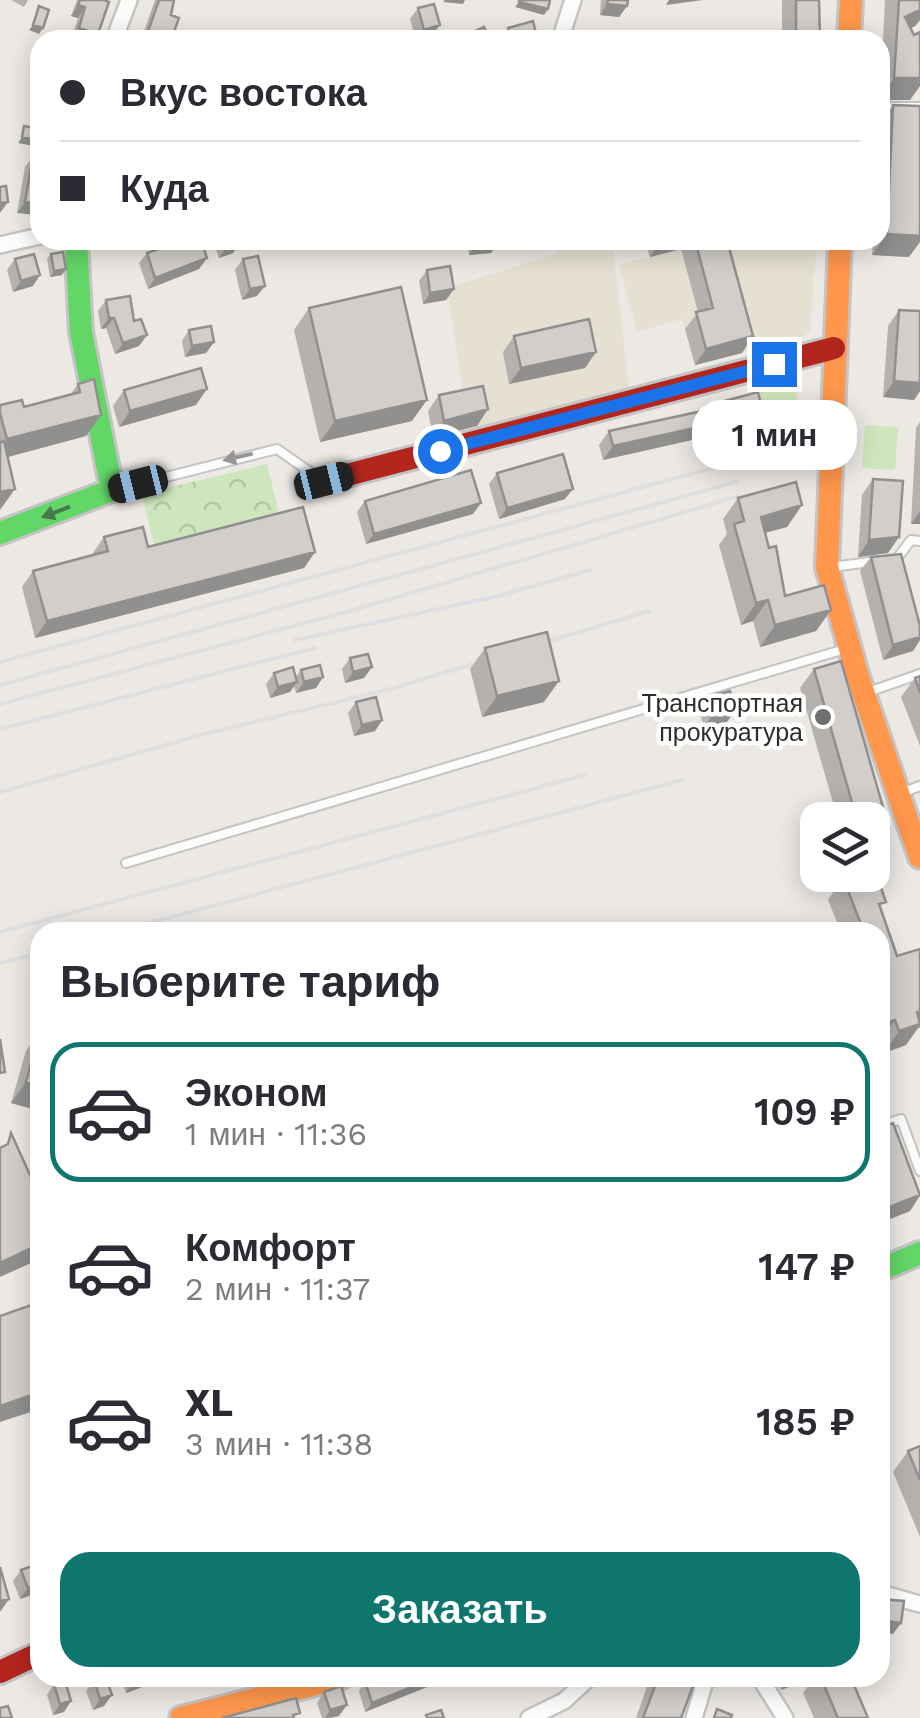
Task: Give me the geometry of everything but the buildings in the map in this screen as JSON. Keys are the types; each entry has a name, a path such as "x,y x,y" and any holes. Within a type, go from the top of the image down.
{"street":[{"path":"563,30 573,0"},
{"path":"849,30 850,0"},
{"path":"116,30 122,4"},
{"path":"0,245 30,238"},
{"path":"0,533 112,490 81,332 77,250"},
{"path":"839,250 827,567 864,693 909,790 920,857"},
{"path":"324,481 834,348"},
{"path":"890,1266 920,1253"},
{"path":"890,1596 920,1604"},
{"path":"0,1672 30,1658"},
{"path":"181,1718 304,1687"},
{"path":"529,1718 564,1701 579,1687"},
{"path":"694,1718 703,1687"},
{"path":"766,1687 785,1718"}],"lane":[{"path":"890,107 920,106"},
{"path":"112,490 278,448 324,481"},
{"path":"827,567 897,560 910,540 920,541"},
{"path":"126,863 849,648"},
{"path":"864,693 920,674"},
{"path":"890,1123 901,1119 920,1172"}],"shaded area":[{"path":"613,250 629,388 478,430 472,402 465,403 447,288 558,253"},
{"path":"647,250 813,250 816,252 810,330 805,336 695,365 682,319 637,332 619,265 649,257"}],"green space":[{"path":"798,374 795,437 762,412 752,381"},
{"path":"865,425 898,427 895,470 862,468"},
{"path":"267,464 282,526 157,558 142,494"}],"railway":[{"path":"0,662 731,463"},
{"path":"0,685 736,482"},
{"path":"0,704 350,611 739,496"},
{"path":"295,640 498,596 590,570"},
{"path":"0,792 197,736 390,689 649,611"},
{"path":"0,729 315,648"},
{"path":"37,922 585,775"},
{"path":"152,922 682,780"},
{"path":"0,932 30,924"},
{"path":"0,963 30,956"}],"traffic: fast":[{"path":"0,533 112,490 81,332 77,250"},
{"path":"890,1266 920,1253"}],"traffic: slow":[{"path":"850,30 851,0"},
{"path":"840,250 827,567 857,674 920,857"},
{"path":"181,1718 304,1687"}],"traffic: jam":[{"path":"324,481 834,348"},
{"path":"0,1672 30,1658"}],"place":[{"name":"Транспортная прокуратура","path":"823,717"}],"route":[{"path":"440,451 774,364"}]}
